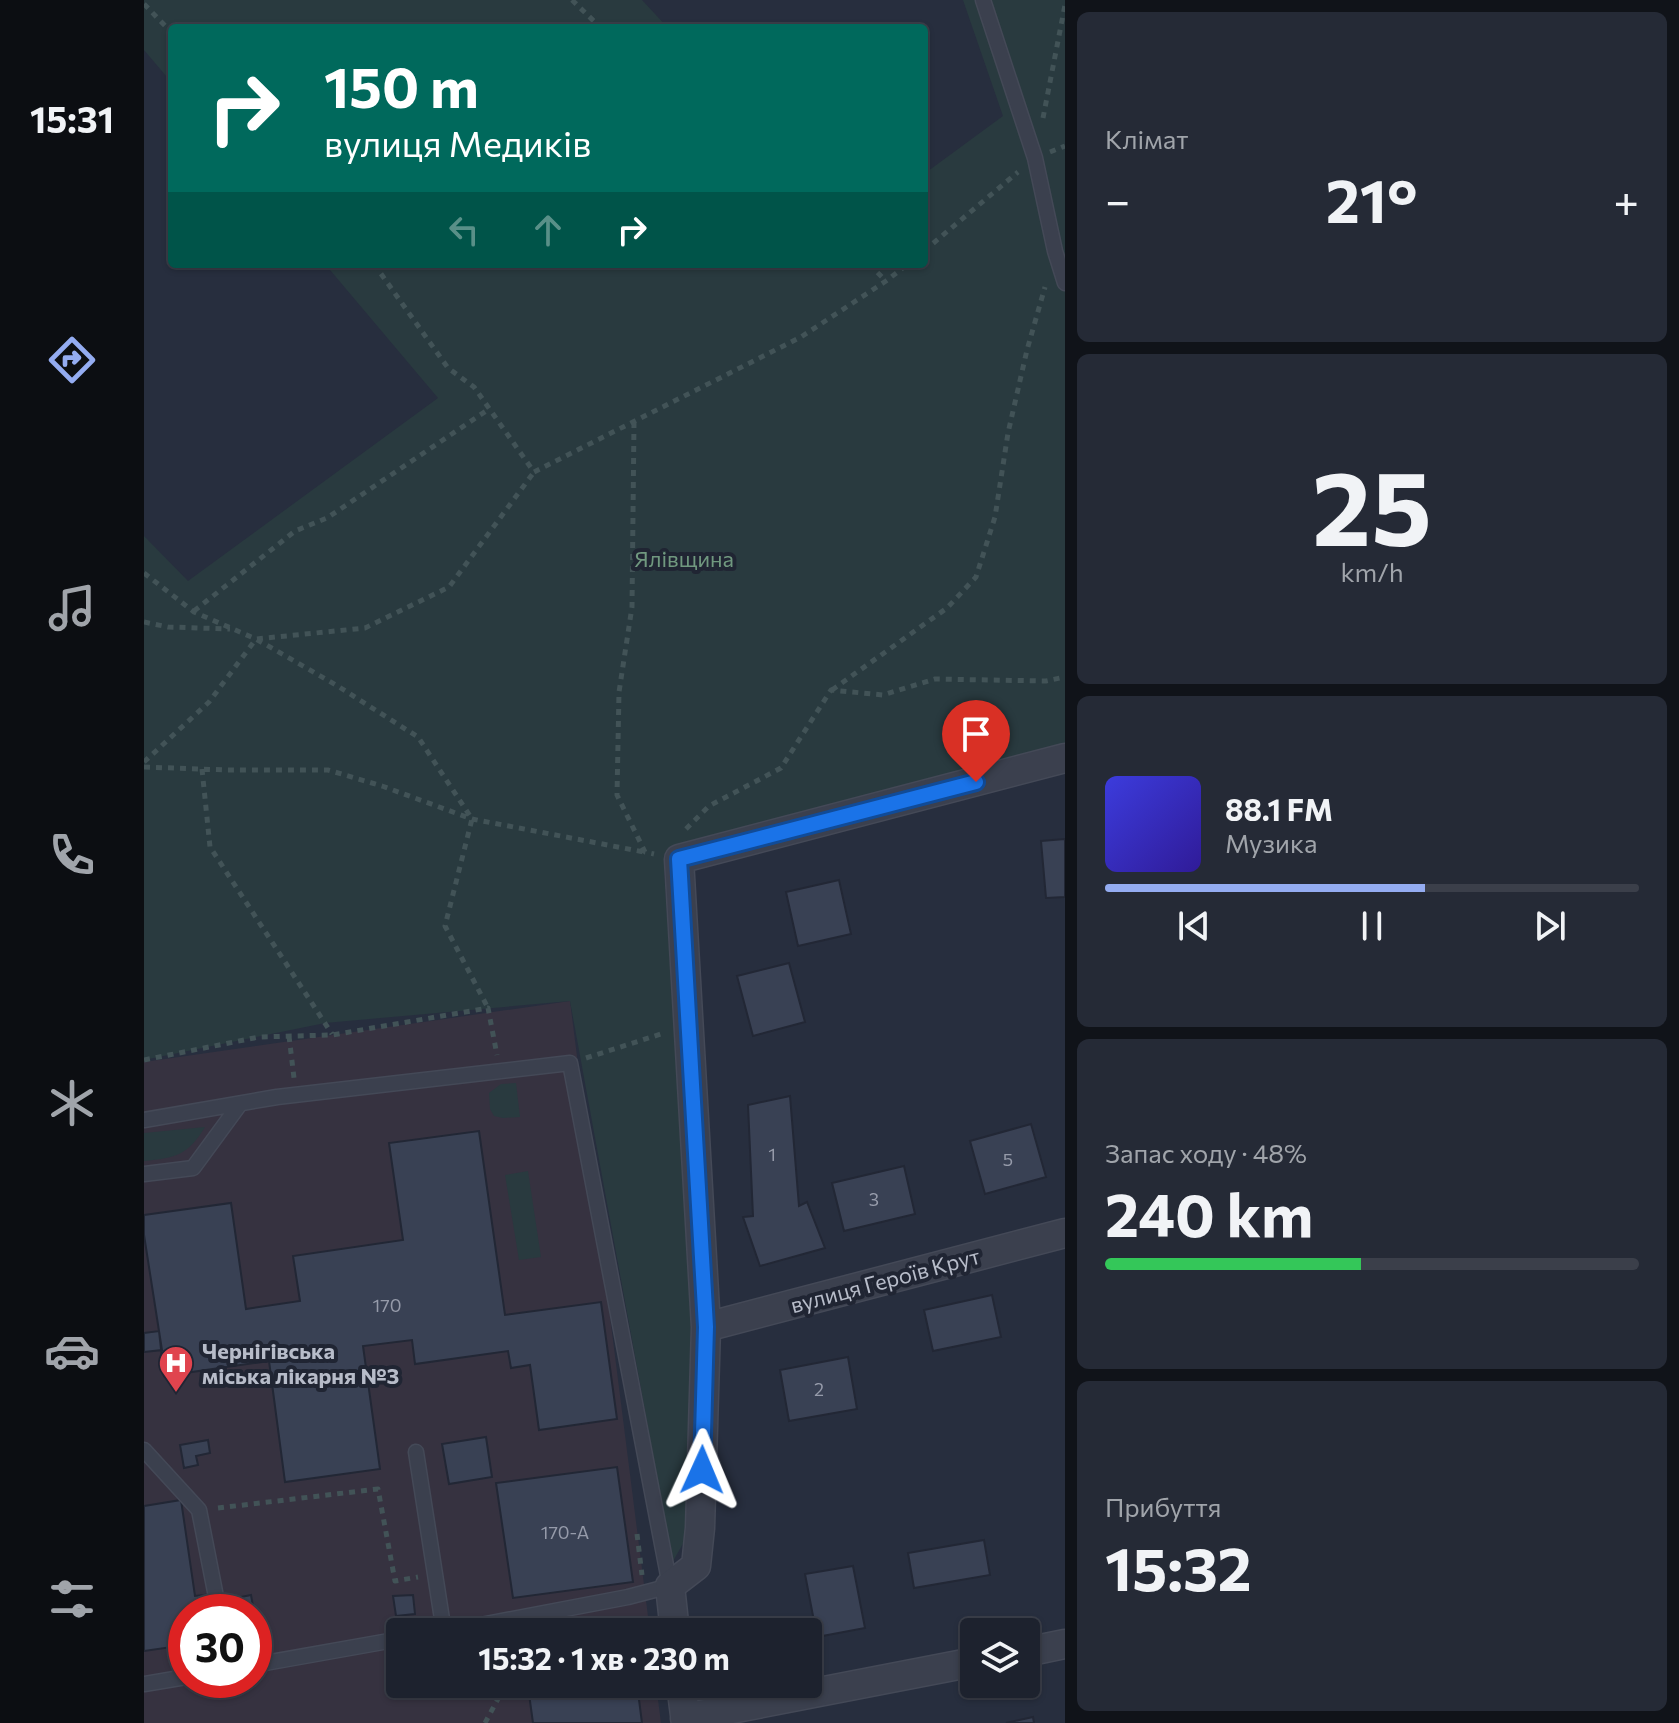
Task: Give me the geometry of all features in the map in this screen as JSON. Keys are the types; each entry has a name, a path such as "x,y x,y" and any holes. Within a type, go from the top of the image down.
{"street":[{"path":"673,1618 670,1586 696,1566 700,1528 706,1327 679,859 1065,758"},
{"name":"вулиця Героїв Крут","path":"706,1327 1065,1233"},
{"path":"1040,1649 1065,1644"},
{"path":"683,1698 686,1720 960,1665"}],"lane":[{"path":"983,0 1035,158 1065,283"},
{"path":"144,1120 296,1095 570,1063 670,1586 517,1618"},
{"path":"144,1174 193,1168 240,1104"},
{"path":"144,1450 199,1510 215,1594"},
{"path":"416,1452 441,1618"},
{"path":"272,1662 386,1641"},
{"path":"144,1684 168,1680"}],"path":[{"path":"572,0 597,24"},
{"path":"144,4 168,29"},
{"path":"928,248 1035,158 1065,5"},
{"path":"144,765 202,769 328,770 472,819 679,859 678,838 709,806 781,768 831,690 947,608 976,577 995,517 1008,433 1055,251"},
{"path":"377,268 448,368 474,387 534,472"},
{"path":"873,268 886,281"},
{"path":"144,765 209,702 256,639 365,628 449,587 534,472 801,337 903,268"},
{"path":"194,612 295,531 327,518 489,409"},
{"path":"634,422 632,607 619,692 617,795 645,852"},
{"path":"144,573 194,612 256,639 418,737 472,819 445,926 488,1008 500,1072"},
{"path":"144,622 168,627 234,629"},
{"path":"831,690 883,695 935,679 1046,681 1065,677"},
{"path":"202,769 210,847 332,1035"},
{"path":"144,1060 259,1037 332,1035 488,1008"},
{"path":"570,1063 688,1025"},
{"path":"289,1036 296,1095"},
{"path":"199,1510 378,1489 395,1581 435,1575"},
{"path":"485,1723 498,1698"}],"shaded area":[{"path":"570,1001 648,1618 386,1618 386,1698 658,1698 661,1723 144,1723 144,1062"}],"green space":[{"path":"144,0 642,0 664,24 168,24 168,78 144,50"},
{"name":"Ялівщина","path":"963,0 1065,0 1065,749 664,870 689,1256 695,1415 689,1533 668,1570 661,1498 570,1001 325,1023 144,1060 144,536 188,581 438,398 328,268 928,268 928,171 1003,116"},
{"path":"516,1083 520,1117 494,1116 490,1109 489,1093 501,1084"},
{"path":"205,1127 193,1144 180,1153 144,1161 144,1133"},
{"path":"528,1171 541,1257 519,1260 505,1175"}],"building":[{"path":"1065,839 1065,897 1046,898 1041,841"},
{"path":"839,880 851,934 798,946 786,892"},
{"path":"789,963 805,1022 753,1036 737,976"},
{"path":"790,1096 799,1206 807,1202 825,1248 760,1266 743,1217 753,1216 748,1105"},
{"path":"1031,1124 1046,1177 985,1194 970,1141"},
{"path":"479,1131 505,1315 601,1302 617,1419 539,1430 530,1365 511,1368 508,1351 415,1364 412,1340 363,1346 380,1469 285,1482 269,1361 164,1376 144,1235 144,1215 231,1203 246,1309 300,1301 293,1256 403,1240 389,1143"},
{"path":"904,1166 915,1214 844,1231 832,1183"},
{"path":"992,1295 1001,1337 933,1351 924,1310"},
{"path":"159,1331 162,1350 144,1352 144,1333"},
{"path":"848,1357 857,1409 789,1421 780,1370"},
{"path":"486,1437 492,1477 449,1484 442,1444"},
{"path":"208,1440 210,1453 196,1456 198,1465 184,1468 180,1445"},
{"path":"617,1467 633,1582 513,1598 496,1483"},
{"path":"181,1500 195,1594 168,1594 168,1648 144,1651 144,1506"},
{"path":"984,1540 990,1575 914,1588 908,1553"},
{"path":"853,1566 865,1628 822,1636 822,1618 813,1618 805,1574"},
{"path":"413,1595 415,1614 396,1616 393,1596"},
{"path":"530,1698 639,1698 642,1723 533,1723"},
{"path":"1033,1717 1034,1723 1006,1723"}],"place":[{"name":"Чернігівська міська лікарня №3","path":"176,1394"}],"route":[{"path":"702,1470 706,1327 679,859 976,782"}]}
